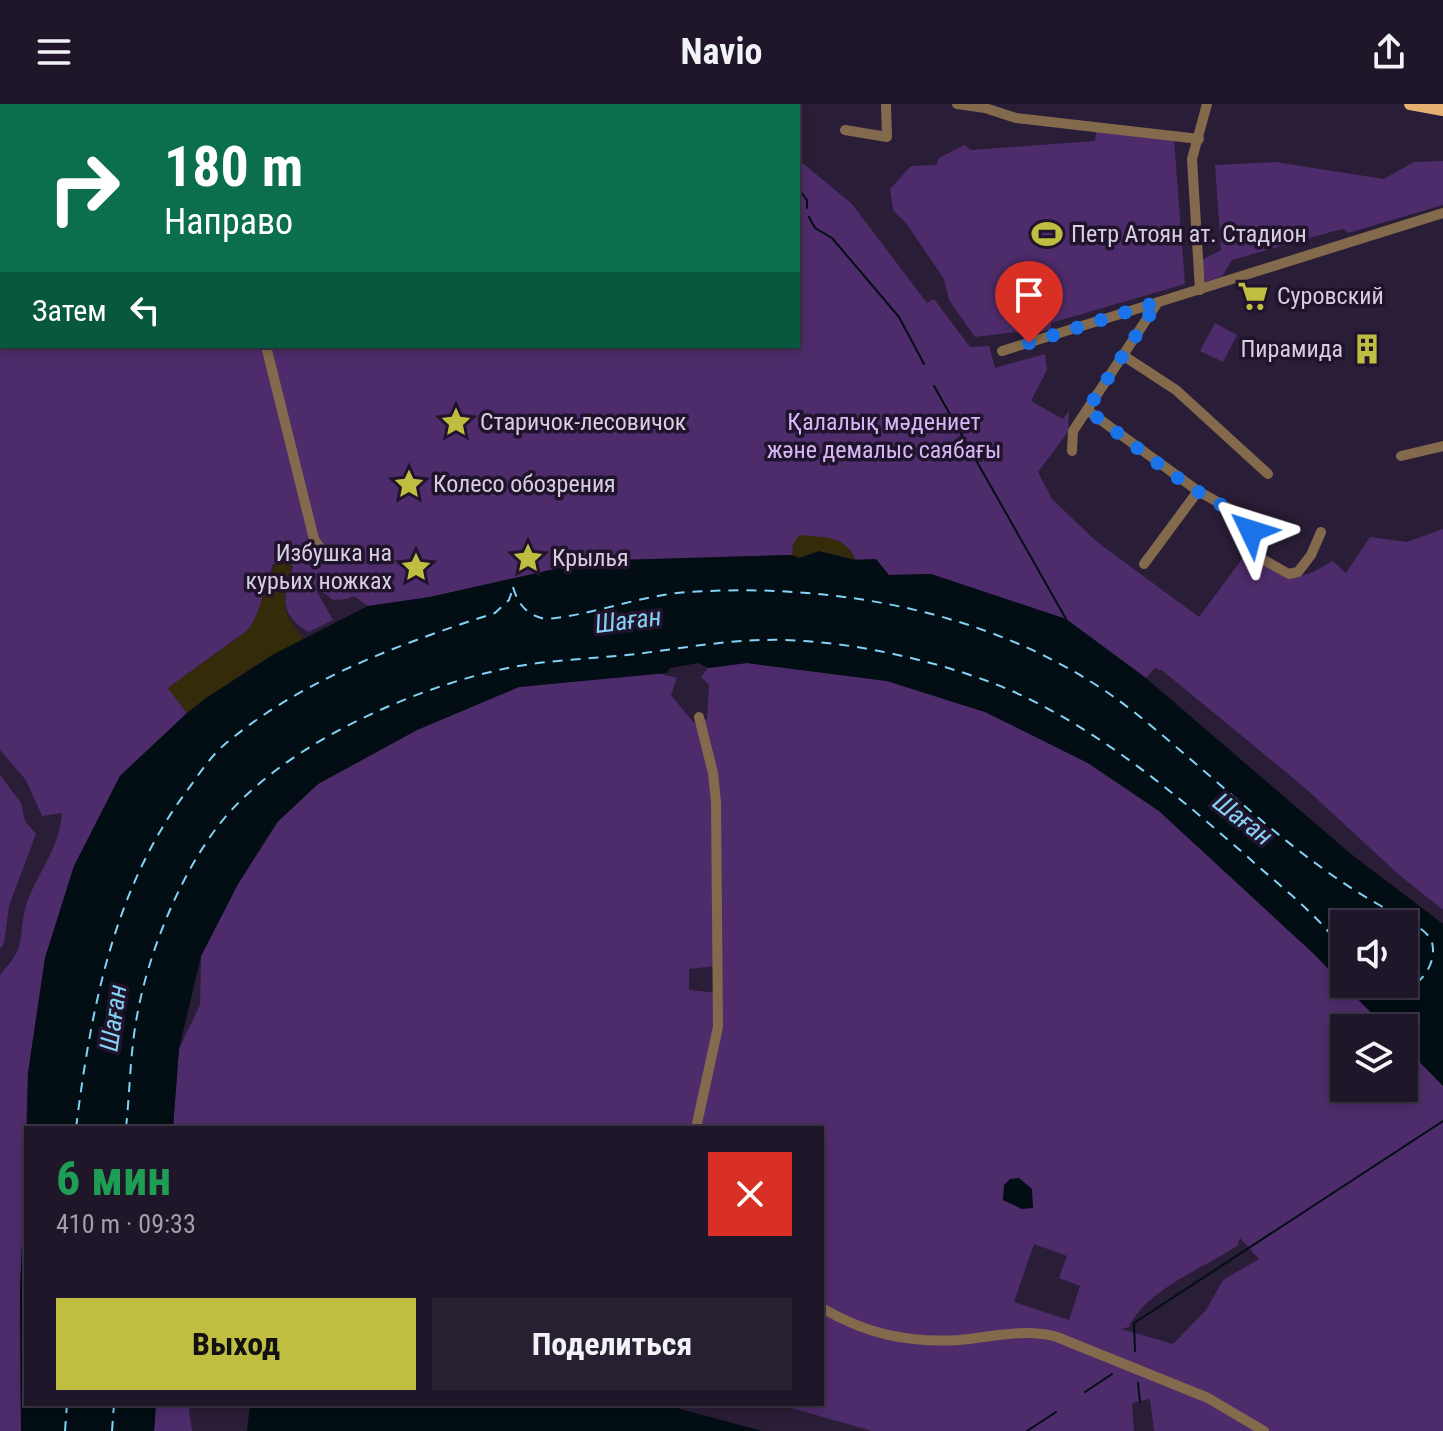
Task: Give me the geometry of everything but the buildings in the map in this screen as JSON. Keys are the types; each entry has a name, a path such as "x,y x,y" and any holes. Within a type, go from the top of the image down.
{"main road":[{"path":"1410,104 1443,110"}],"street":[{"path":"845,130 887,137 886,104"},
{"path":"957,104 985,108 1016,118 1199,139"},
{"path":"1200,290 1192,159 1207,104"},
{"path":"1002,351 1443,213"},
{"path":"1072,451 1073,431 1158,302"},
{"path":"266,348 314,539 321,549 344,550"},
{"path":"1124,356 1176,390 1268,474"},
{"path":"1087,410 1198,491 1241,515 1251,531 1253,554 1289,574 1298,572 1311,555 1321,532"},
{"path":"1401,456 1443,446"},
{"path":"1144,564 1198,491"},
{"path":"696,1126 713,1058 718,1005 716,802 713,773 699,717"},
{"path":"824,1309 868,1331 913,1341 1031,1333 1057,1337 1208,1398 1264,1431"}],"green space":[{"name":"Петр Атоян ат. Стадион","path":"1096,131 1174,139 1185,284 1051,323 1051,329 1025,336 1024,331 975,337 949,300 944,279 906,223 893,210 890,189 911,166 936,165 939,158 964,145 971,150 1095,141"},
{"name":"Қалалық мәдениет және демалыс саябағы","path":"800,161 852,204 927,303 934,299 970,347 989,346 995,368 1045,354 1047,370 1031,401 1063,419 1069,411 1068,432 1038,472 1052,499 1097,542 1199,617 1245,555 1288,579 1311,573 1333,561 1346,573 1370,537 1407,542 1443,529 1443,910 1397,873 1304,787 1163,671 1155,668 1146,678 1066,619 931,574 888,575 876,560 799,558 792,555 619,560 555,569 430,597 368,606 354,596 333,600 317,592 333,620 309,632 292,619 286,604 285,595 293,566 273,564 257,617 248,630 168,688 187,713 120,776 74,866 45,958 28,1073 24,1126 21,1431 0,1431 0,975 19,948 27,901 54,846 62,813 42,816 26,780 0,750 0,348 800,348"},
{"path":"1443,161 1443,205 1348,233 1344,229 1338,230 1232,260 1222,276 1205,282 1202,260 1221,250 1215,165 1275,162 1384,179 1414,162"},
{"path":"1215,323 1237,335 1223,362 1200,351"},
{"path":"747,663 887,681 985,712 1088,763 1159,811 1314,954 1330,970 1330,998 1357,998 1372,1014 1330,1014 1330,1102 1418,1102 1418,1060 1443,1086 1443,1431 1154,1431 1150,1399 1132,1403 1134,1431 872,1431 784,1406 824,1406 824,1126 173,1126 179,1049 200,1005 201,956 238,884 278,822 318,784 417,730 519,687 656,673 677,678 671,695 694,723 707,719 709,685 701,677 708,668","holes":["716,966 718,993 689,990 689,969","1240,1238 1259,1259 1223,1280 1206,1310 1173,1344 1121,1329 1129,1327 1137,1314 1161,1291 1237,1246","1034,1244 1067,1256 1059,1278 1080,1286 1069,1320 1014,1302"]},
{"path":"0,775 21,803 25,821 36,834 9,906 4,944 0,949"},
{"path":"156,1406 190,1406 192,1431 154,1431"}],"sand":[{"path":"799,535 839,541 856,560 820,551 799,558 792,555 793,544"},
{"path":"286,552 293,553 285,592 286,610 304,640 246,671 187,713 168,688 248,630 273,570"}],"water":[{"name":"Шаған","path":"819,551 856,560 876,559 889,575 931,574 1066,619 1146,678 1351,854 1443,924 1443,1086 1418,1060 1418,1014 1372,1014 1357,998 1418,998 1418,910 1330,910 1330,970 1159,811 1088,763 985,712 887,681 747,663 708,668 698,663 670,668 667,673 519,687 417,730 318,784 277,822 238,884 201,956 179,1049 173,1126 27,1126 28,1073 45,958 74,866 120,776 206,698 274,654 368,606 430,597 555,569 619,560 792,555 799,558"},
{"path":"1019,1178 1032,1189 1033,1208 1022,1209 1003,1200 1004,1185 1010,1179"},
{"path":"24,1200 24,1406 156,1406 154,1431 21,1431 20,1291"},
{"path":"250,1406 669,1406 762,1431 247,1431"}],"waterway":[{"path":"800,191 807,200 807,208"},
{"path":"809,217 815,228 832,238 899,317 924,364"},
{"path":"934,386 1066,619"},
{"path":"1135,1351 1134,1323 1443,1121"},
{"path":"1085,1392 1112,1374"},
{"path":"1138,1383 1140,1402"},
{"path":"1027,1431 1056,1412"}],"ferry route":[{"path":"513,587 525,609 546,619 671,594 747,590 865,600 923,612 980,629 1034,651 1086,679 1134,712 1284,839 1348,886 1388,910"},
{"path":"76,1126 98,995 123,910 161,830 209,761 224,745 285,701 388,651 495,613 509,600 513,588"},
{"path":"126,1126 135,1030 149,967 178,892 218,826 244,797 276,770 350,724 430,690 470,677 537,663 729,642 791,640 849,646 908,657 990,682 1063,717 1132,762 1198,814 1293,897 1330,934"},
{"path":"1418,927 1431,939 1433,951 1431,964 1418,982"},
{"path":"65,1431 67,1406"},
{"path":"112,1431 114,1406"}],"place":[{"name":"Петр Атоян ат. Стадион","path":"1047,234"},
{"name":"Суровский","path":"1253,296"},
{"name":"Пирамида","path":"1367,349"},
{"name":"Старичок-лесовичок","path":"456,422"},
{"name":"Колесо обозрения","path":"409,484"},
{"name":"Крылья","path":"528,558"},
{"name":"Избушка на курьих ножках","path":"416,567"}],"route":[{"path":"1029,343 1158,302 1087,410 1209,499 1241,515 1251,531"}]}
